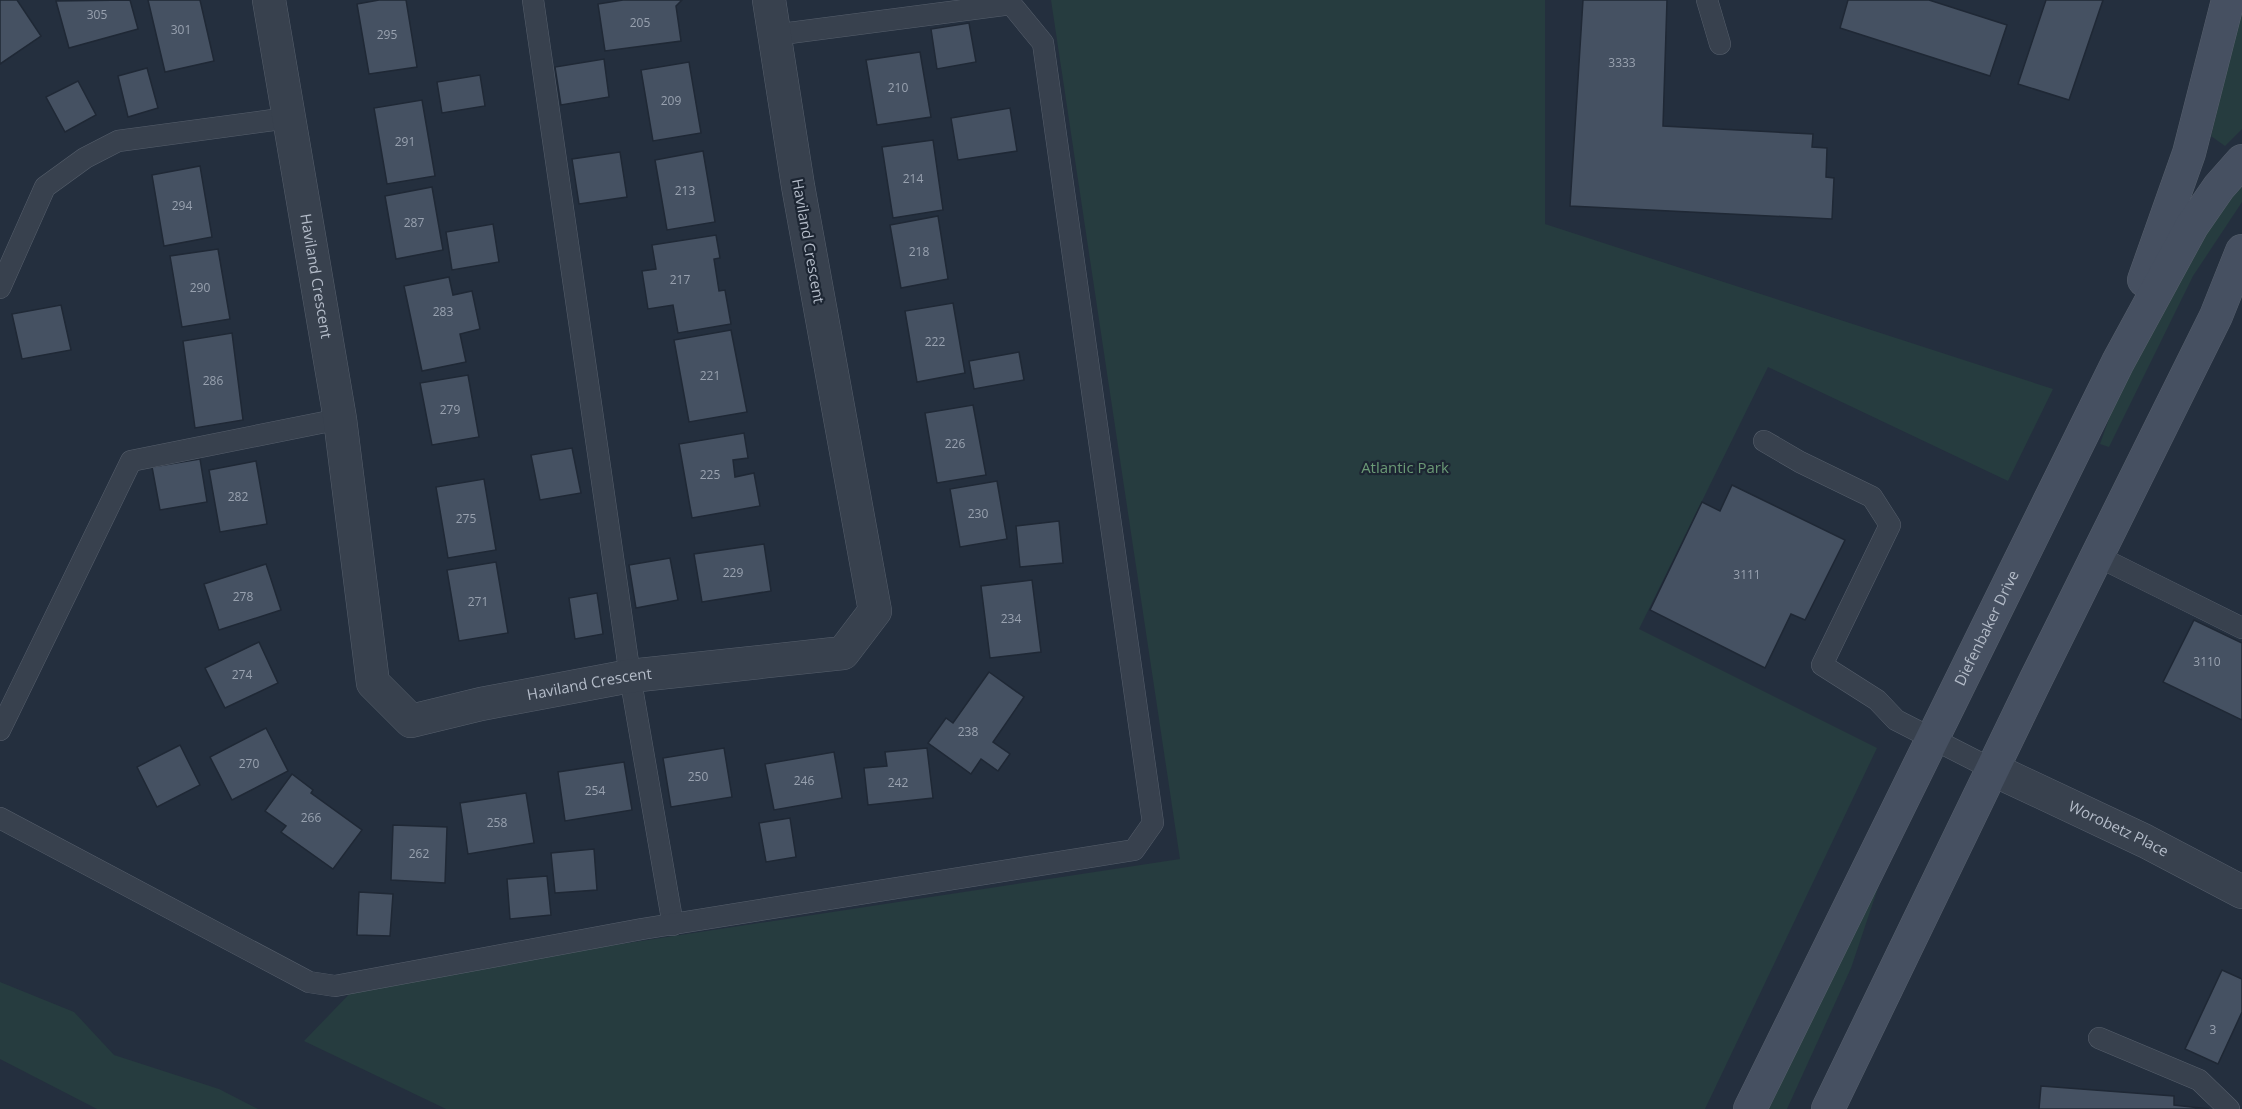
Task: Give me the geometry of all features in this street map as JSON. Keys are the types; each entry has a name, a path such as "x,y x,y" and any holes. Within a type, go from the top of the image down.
{"main road":[{"path":"2118,362 2189,153 2210,78 2228,0"},
{"name":"Diefenbaker Drive","path":"1750,1109 2118,362 2192,226 2219,187 2242,161"},
{"path":"1828,1109 1992,769 2216,316 2242,251"},
{"path":"2216,316 2242,284"}],"street":[{"name":"Haviland Crescent","path":"269,0 340,419 373,683 411,721 481,704 630,676 843,653 875,611 798,186 769,0"},
{"name":"Worobetz Place","path":"1992,769 2145,841 2242,892"}],"lane":[{"path":"533,0 630,676 673,925"},
{"path":"1707,0 1720,44"},
{"path":"0,818 309,982 335,986 673,925 1134,850 1153,823 1043,43 1011,4 774,35"},
{"path":"0,288 45,187 85,158 118,141 288,118"},
{"path":"0,730 130,461 340,419"},
{"path":"1764,441 1800,462 1872,497 1890,525 1822,665 1877,700 1896,720 1992,769"},
{"path":"2097,556 2242,628"},
{"path":"2098,1038 2199,1080 2229,1109"}],"green space":[{"name":"Atlantic Park","path":"1051,0 1545,0 1545,224 2053,389 2008,481 1768,367 1639,629 1877,748 1705,1109 446,1109 304,1041 359,984 1180,859"},
{"path":"2242,9 2242,129 2225,146 2211,136"},
{"path":"2242,177 2242,202 2193,276 2109,447 2100,444 2116,399 2174,278"},
{"path":"1873,882 1879,885 1851,968 1787,1109 1763,1109"},
{"path":"0,982 74,1012 114,1055 219,1089 258,1109 97,1109 0,1059"}],"building":[{"path":"0,0 17,0 41,36 0,64"},
{"path":"130,0 138,29 69,48 56,1"},
{"path":"148,0 200,0 214,61 165,72"},
{"path":"379,0 406,0 417,67 369,74 357,4"},
{"path":"623,0 682,0 676,6 681,41 605,51 598,4"},
{"path":"1583,0 1667,0 1663,126 1813,134 1812,147 1827,148 1826,177 1834,178 1832,219 1570,206"},
{"path":"1848,0 1929,0 2007,25 1990,76 1840,28"},
{"path":"2046,0 2103,0 2069,100 2018,84"},
{"path":"969,23 976,62 937,69 931,29"},
{"path":"920,52 931,117 877,125 866,60"},
{"path":"604,59 609,97 561,105 555,67"},
{"path":"689,62 701,133 653,141 641,70"},
{"path":"147,68 158,108 128,117 118,76"},
{"path":"480,75 485,106 442,113 437,82"},
{"path":"78,81 96,115 65,132 46,97"},
{"path":"422,100 435,176 387,184 374,108"},
{"path":"1010,108 1017,151 958,160 951,118"},
{"path":"933,140 943,210 893,218 882,147"},
{"path":"703,151 715,222 667,230 655,160"},
{"path":"620,152 627,197 579,204 572,159"},
{"path":"200,166 212,237 164,246 152,175"},
{"path":"432,187 443,250 396,259 385,196"},
{"path":"938,216 948,279 901,288 890,225"},
{"path":"493,224 499,262 452,270 446,232"},
{"path":"716,235 720,258 714,259 719,291 725,290 731,324 678,333 673,305 648,309 642,271 656,269 652,245"},
{"path":"218,249 230,319 182,327 170,256"},
{"path":"449,277 453,295 472,291 480,329 460,334 466,362 422,371 404,286"},
{"path":"953,303 965,373 917,382 905,311"},
{"path":"61,305 71,350 22,359 12,314"},
{"path":"731,330 747,412 689,422 674,340"},
{"path":"232,333 243,420 195,428 183,341"},
{"path":"1019,352 1024,380 974,389 969,361"},
{"path":"468,375 479,437 432,445 420,383"},
{"path":"973,405 986,475 937,483 925,413"},
{"path":"744,433 748,458 733,460 735,477 754,473 760,506 692,518 679,444"},
{"path":"572,448 581,493 540,500 531,455"},
{"path":"200,459 207,502 160,510 152,467"},
{"path":"256,461 267,524 220,532 209,470"},
{"path":"484,479 496,550 448,558 436,487"},
{"path":"997,481 1007,539 960,547 950,489"},
{"path":"1732,485 1845,540 1805,620 1791,614 1765,668 1650,610 1702,502 1720,511"},
{"path":"1059,521 1063,563 1020,567 1016,526"},
{"path":"764,544 771,591 702,602 694,554"},
{"path":"670,558 678,600 636,608 629,565"},
{"path":"496,562 508,633 459,641 447,570"},
{"path":"266,564 281,610 219,630 204,584"},
{"path":"1032,580 1041,652 990,658 981,586"},
{"path":"597,593 603,634 575,639 569,598"},
{"path":"2194,620 2242,643 2242,720 2163,682"},
{"path":"259,642 278,683 225,708 205,668"},
{"path":"989,672 1024,697 993,742 1010,754 998,771 981,759 971,774 928,743 946,718 953,723"},
{"path":"266,728 288,771 232,800 210,757"},
{"path":"180,745 200,785 157,807 137,767"},
{"path":"724,748 732,797 671,807 663,758"},
{"path":"927,748 933,798 868,805 864,768 887,766 885,752"},
{"path":"834,752 842,798 774,810 765,764"},
{"path":"624,762 632,810 565,821 558,772"},
{"path":"292,774 313,790 311,793 362,830 333,869 281,832 286,826 265,811"},
{"path":"526,793 534,843 468,854 460,803"},
{"path":"790,818 796,857 766,862 759,823"},
{"path":"393,825 447,827 445,883 391,880"},
{"path":"594,849 597,890 555,893 551,853"},
{"path":"547,876 551,915 510,919 507,879"},
{"path":"359,892 393,894 390,936 357,935"},
{"path":"2222,970 2242,979 2242,1012 2218,1064 2185,1049"},
{"path":"2041,1086 2174,1096 2174,1105 2209,1109 2039,1109"}]}
